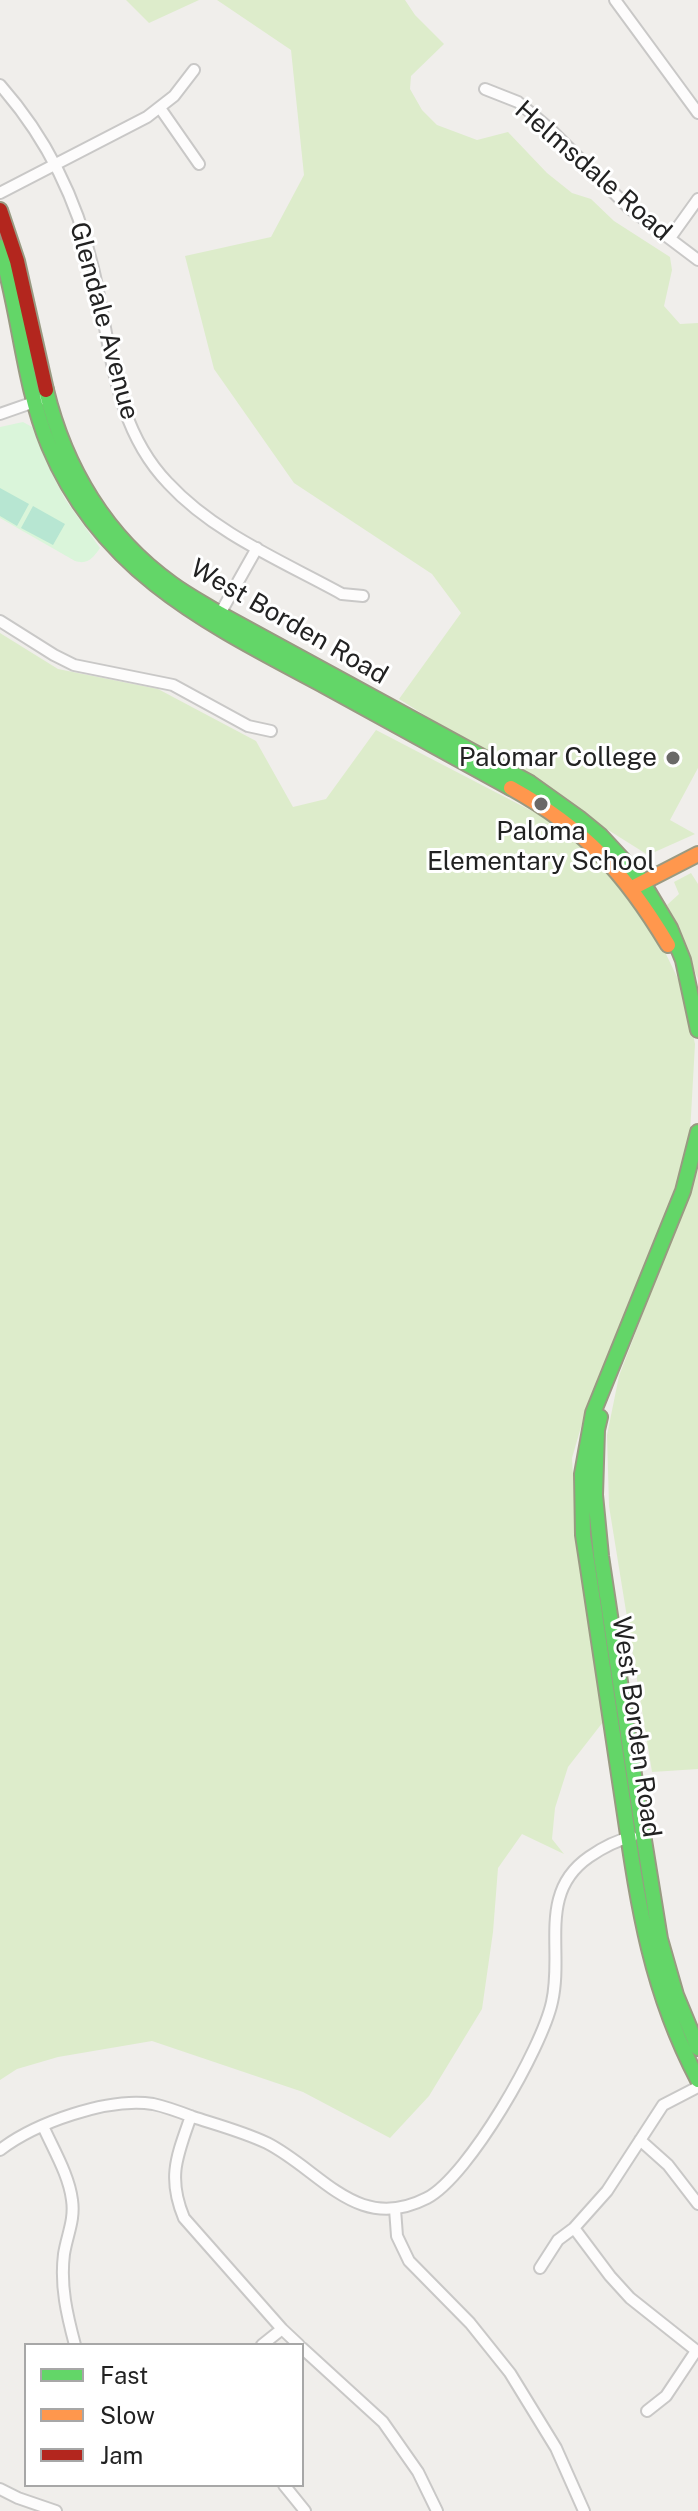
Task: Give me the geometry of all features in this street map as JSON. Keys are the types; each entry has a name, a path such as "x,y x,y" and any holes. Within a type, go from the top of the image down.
{"main road":[{"name":"West Borden Road","path":"0,210 21,273 43,429 58,467 106,541 149,583 554,798 591,825 638,885 684,973 698,1030"},
{"name":"West Borden Road","path":"0,247 41,400"},
{"path":"638,885 698,854"},
{"name":"West Borden Road","path":"698,1132 683,1191 599,1394 588,1430 580,1502 583,1535 636,1837 676,1995 698,2048"},
{"name":"West Borden Road","path":"636,1837 641,1921 653,1973 668,2017 698,2080"}],"street":[{"path":"615,0 698,113"},
{"path":"0,193 147,117 174,96 194,70"},
{"name":"Glendale Avenue","path":"0,85 17,104 55,164 84,235 124,411 135,436 165,481 210,520 257,548 342,594 363,596"},
{"name":"Helmsdale Road","path":"485,89 518,102 550,129 629,208 698,260"},
{"path":"160,108 199,164"},
{"path":"670,238 698,199"},
{"path":"0,414 41,400"},
{"path":"217,619 257,548"},
{"path":"0,621 74,665 173,685 248,726 271,731"},
{"path":"0,2150 57,2118 127,2103 152,2104 267,2143 338,2194 357,2203 395,2209 431,2196 449,2180 504,2107 552,2005 556,1907 562,1887 575,1867 605,1848 636,1837"},
{"path":"540,2268 558,2240 574,2228 607,2191 663,2105 698,2087"},
{"path":"191,2116 176,2158 173,2180 184,2218 298,2343"},
{"path":"43,2126 72,2198 74,2218 64,2251 62,2276 65,2306 74,2343"},
{"path":"640,2140 668,2165 698,2204"},
{"path":"395,2209 397,2236 409,2261 470,2323 510,2373 556,2448 584,2511"},
{"path":"574,2228 630,2298 697,2352 666,2396 647,2411"},
{"path":"264,2343 282,2329"},
{"path":"304,2349 383,2422 418,2472 437,2511"},
{"path":"286,2487 305,2511"},
{"path":"0,2489 56,2511"}],"green space":[{"path":"126,0 199,0 149,23"},
{"path":"217,0 405,0 415,15 444,44 411,76 410,89 422,110 437,125 477,140 508,132 547,173 572,193 591,199 614,221 670,257 672,270 664,306 680,324 698,323 698,768 670,820 695,834 648,855 399,699 461,613 432,574 294,483 214,369 185,256 271,237 304,175 291,50"},
{"path":"23,422 34,428 65,499 100,548 87,561 75,561 0,518 0,427"},
{"path":"0,488 29,504 17,526 0,516"},
{"path":"33,506 65,524 53,545 21,528"},
{"path":"0,633 58,669 158,689 256,741 293,807 326,799 376,730 549,820 594,854 663,948 683,989 695,1044 689,1151 588,1403 572,1458 577,1549 603,1722 568,1767 555,1808 552,1839 564,1854 522,1834 498,1868 482,2009 429,2096 390,2138 303,2092 152,2041 58,2057 17,2069 0,2080"},
{"path":"691,873 698,884 698,979 667,905 679,894 674,882"},
{"path":"698,1169 698,1769 652,1772 609,1506 607,1435 619,1376"}],"traffic: fast":[{"path":"0,247 40,422 71,491 98,529 164,591 202,617 511,788"},
{"path":"46,390 64,447 91,499 108,523 148,565 220,614 530,783 601,836 640,878 670,928 683,960 698,1030"},
{"path":"698,1132 683,1191 593,1413 582,1474 583,1535 639,1901 655,1973 698,2080"},
{"path":"600,1417 595,1495 601,1556 643,1834 660,1939 676,1995 698,2048"}],"traffic: slow":[{"path":"511,788 561,820 601,855 636,896 668,945"},
{"path":"636,886 698,854"}],"traffic: jam":[{"path":"0,210 17,261 46,390"}],"place":[{"name":"Palomar College","path":"673,758"},
{"name":"Paloma Elementary School","path":"541,804"}]}
